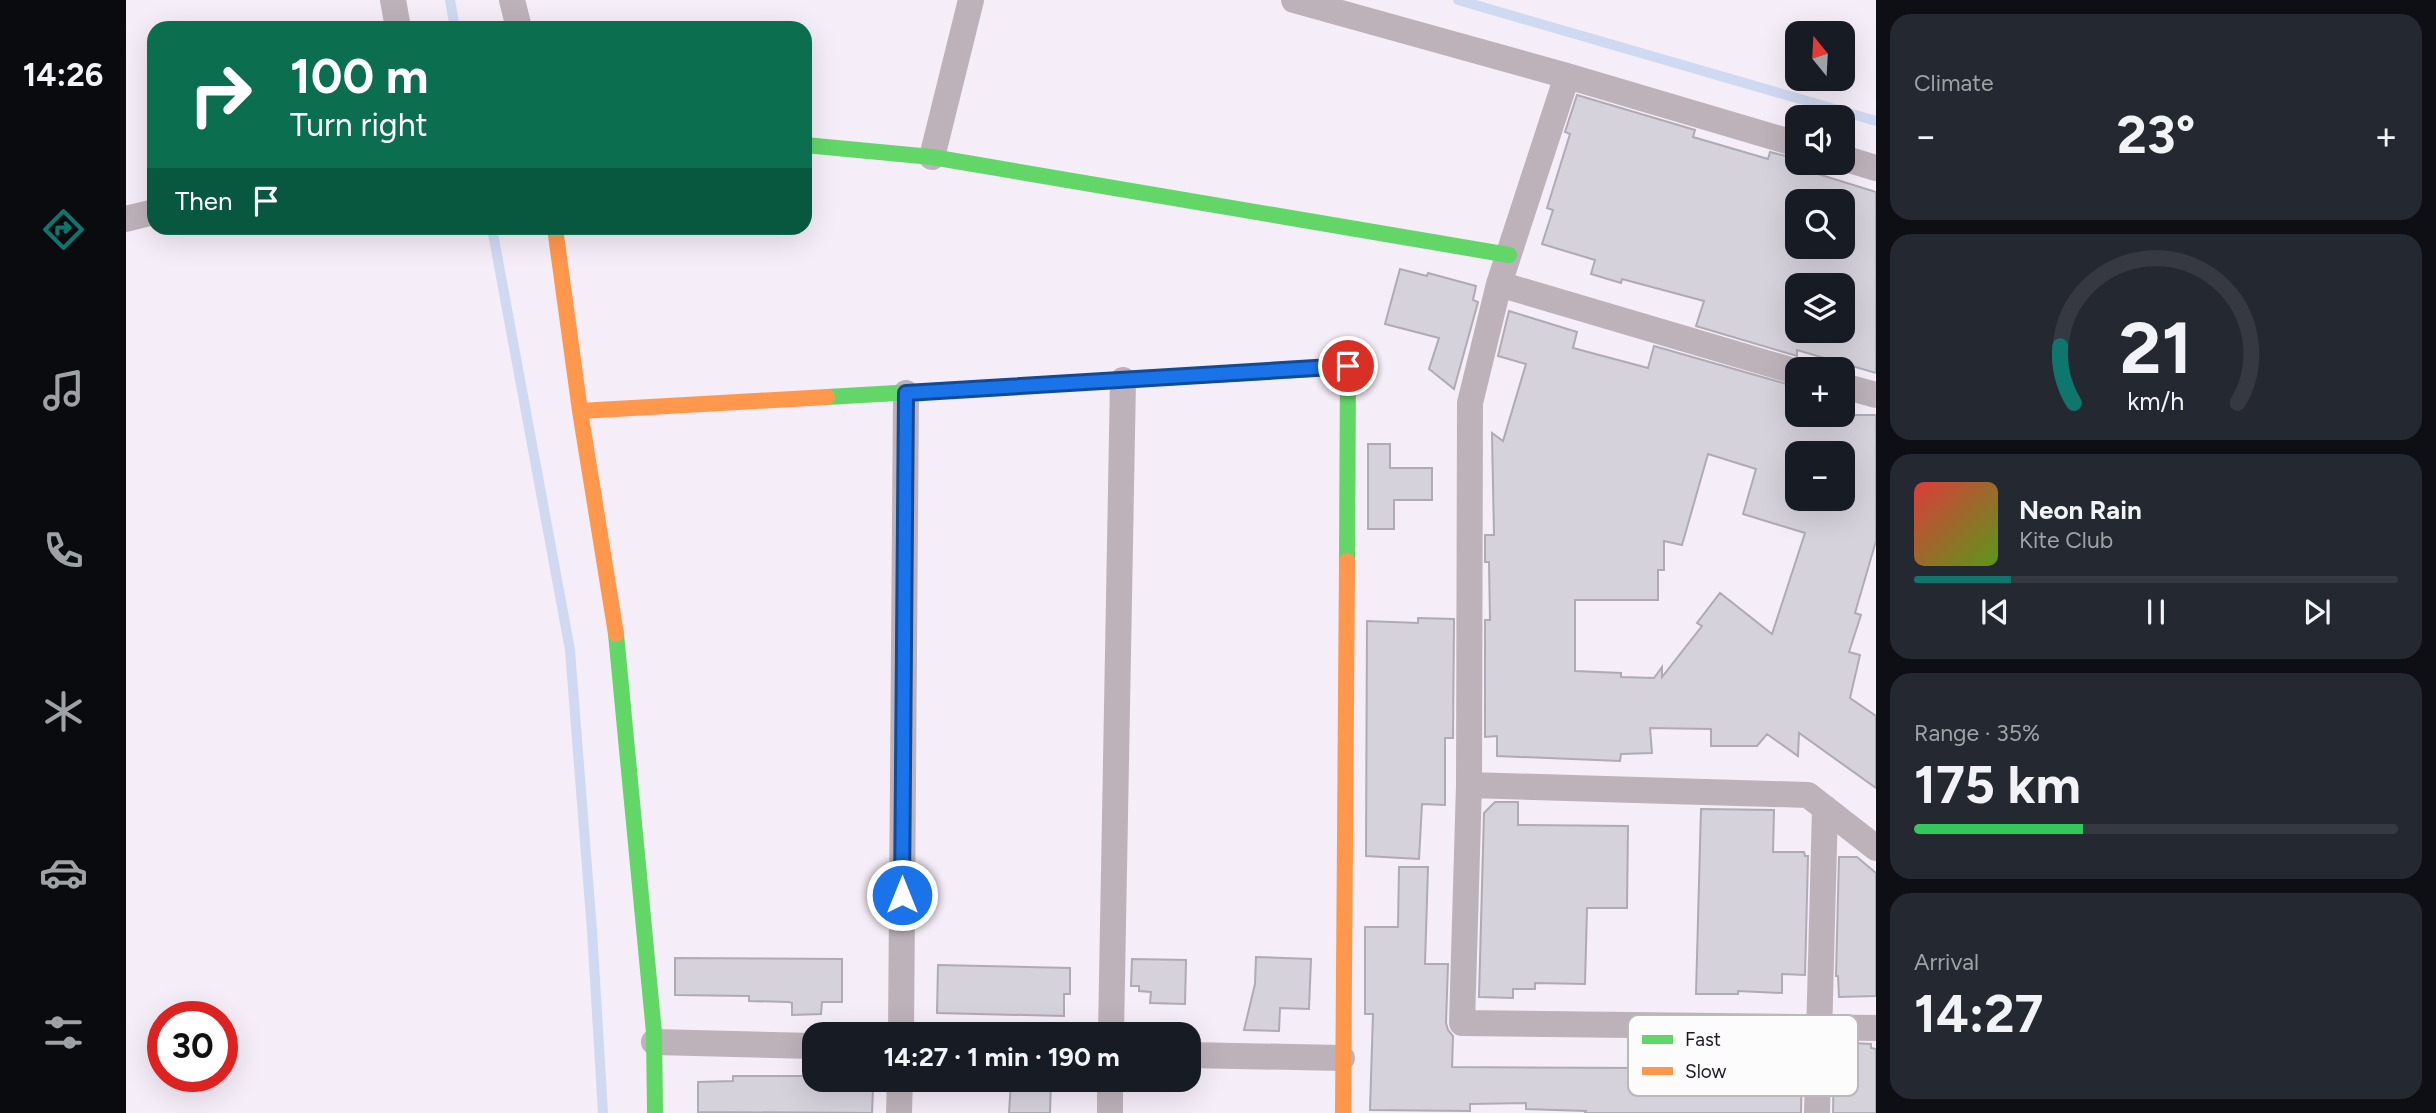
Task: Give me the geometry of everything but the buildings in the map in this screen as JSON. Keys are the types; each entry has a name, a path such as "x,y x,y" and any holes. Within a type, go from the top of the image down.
{"street":[{"path":"393,0 397,21"},
{"path":"512,0 517,21"},
{"path":"932,157 971,0"},
{"path":"1294,0 1785,140"},
{"path":"1567,76 1499,284 1470,403 1469,785 1462,1023 1628,1025"},
{"path":"812,146 932,157 1509,255"},
{"path":"1855,162 1876,168"},
{"path":"126,219 147,214"},
{"path":"556,235 580,411 620,656 654,1042 655,1113"},
{"path":"1499,284 1785,368"},
{"path":"580,411 1348,366 1343,1113"},
{"path":"1111,1022 1123,380"},
{"path":"1855,389 1876,395"},
{"path":"901,1022 906,393"},
{"path":"1469,785 1808,795 1876,848"},
{"path":"1819,1015 1825,808"},
{"path":"1858,1028 1876,1028"},
{"path":"654,1042 802,1046"},
{"path":"1201,1055 1342,1058"},
{"path":"899,1113 900,1092"},
{"path":"1110,1092 1110,1113"}],"waterway":[{"path":"450,0 454,21"},
{"path":"1458,0 1876,121"},
{"path":"493,235 570,650 603,1113"}],"traffic: fast":[{"path":"812,146 932,157 1509,255"},
{"path":"827,397 1348,367 1347,561"},
{"path":"616,634 654,1033 655,1113"}],"traffic: slow":[{"path":"556,235 580,411 616,634"},
{"path":"580,411 827,397"},
{"path":"1343,1113 1347,561"}],"route":[{"path":"902,895 906,393 1348,366"}]}
